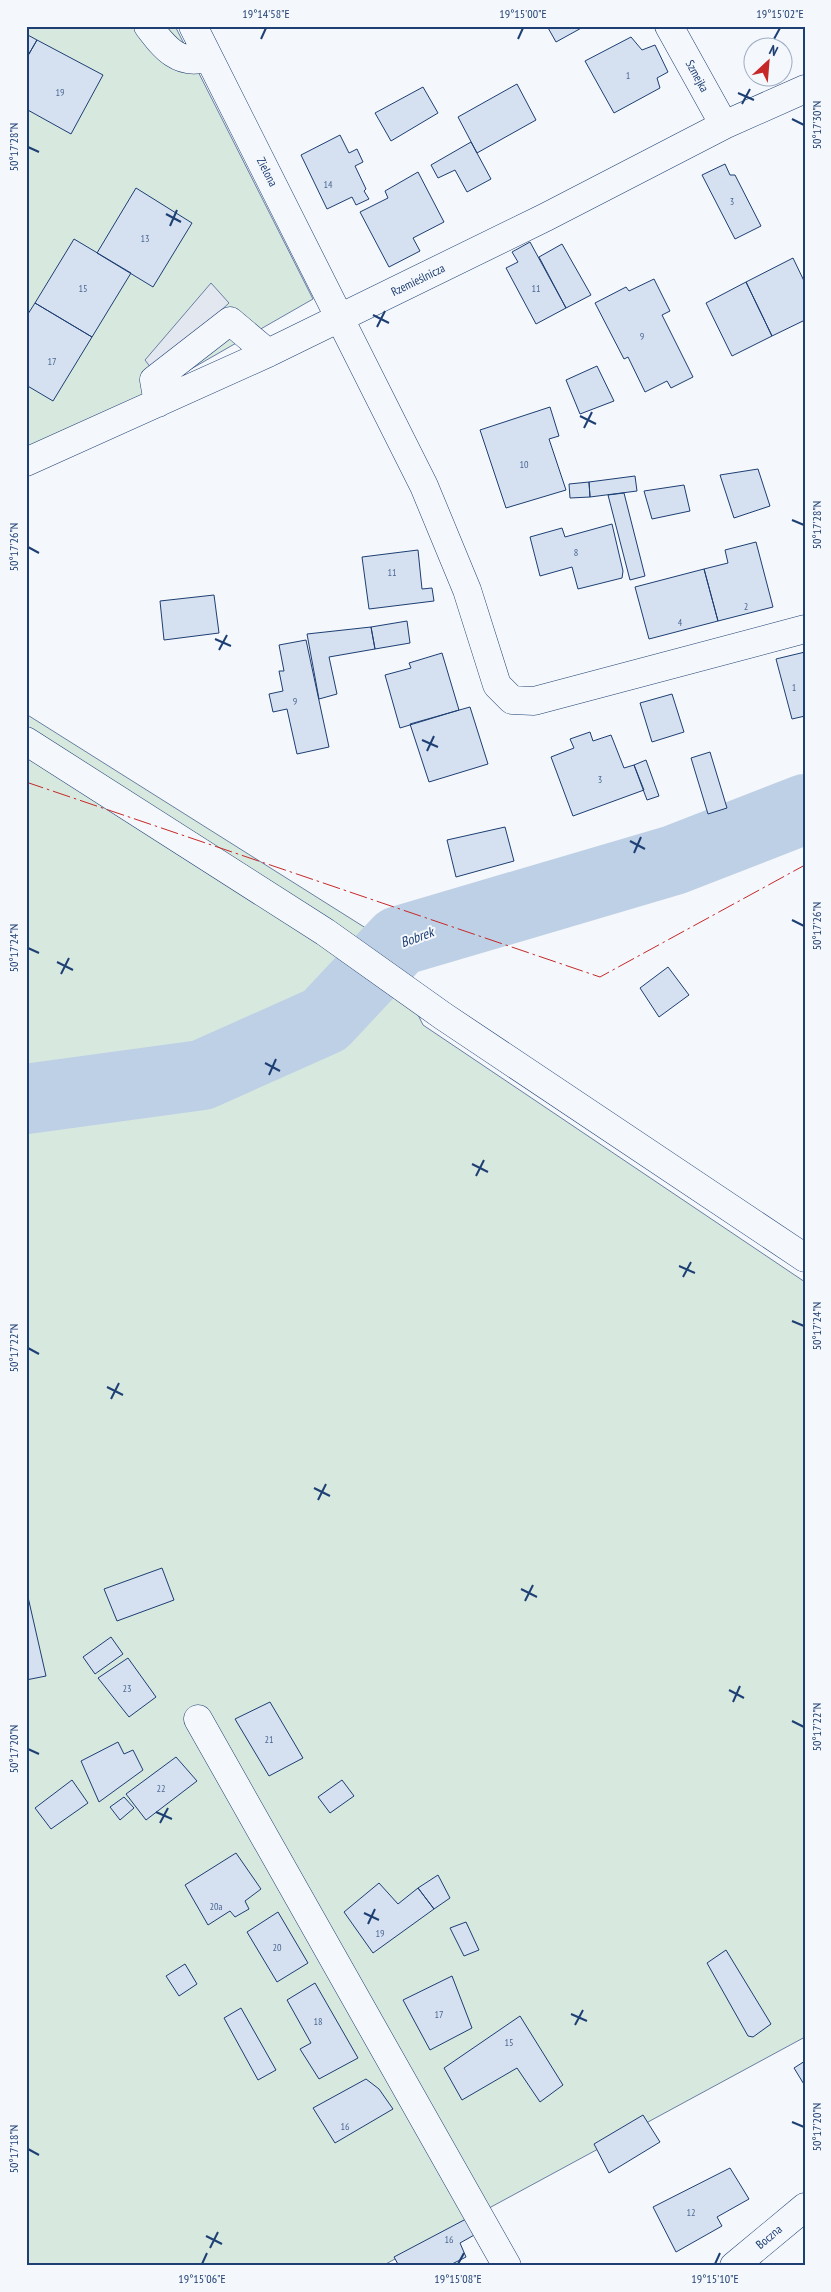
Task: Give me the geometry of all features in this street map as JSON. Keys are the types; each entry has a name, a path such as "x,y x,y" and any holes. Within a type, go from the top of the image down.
{"street":[{"path":"148,26 167,50 183,60 208,57"},
{"name":"Zielona","path":"193,26 318,272 338,319 424,486 467,590 497,685 512,700 534,701 805,629"},
{"name":"Szmejka","path":"669,26 724,125"},
{"name":"Rzemieślnicza","path":"26,462 268,353 546,217 724,125 805,89"},
{"path":"158,403 154,380 230,321 268,353"},
{"path":"26,741 325,932 423,1002 805,1258"},
{"path":"198,1719 507,2266"},
{"name":"Boczna","path":"734,2266 805,2207"}],"shaded area":[{"path":"26,26 175,26 313,299 170,381 26,453"},
{"path":"211,283 229,303 154,372 145,360"},
{"path":"26,714 380,937 423,1025 805,1282 805,2037 382,2266 26,2266"}],"building":[{"path":"547,26 585,26 556,42"},
{"path":"26,34 37,40 26,59"},
{"path":"631,37 642,50 655,45 668,72 657,78 660,88 614,113 585,61"},
{"path":"37,40 103,75 71,134 26,109 26,59"},
{"path":"517,84 536,120 477,153 458,117"},
{"path":"423,87 438,113 391,141 375,113"},
{"path":"340,135 349,153 357,149 363,162 355,166 369,199 356,205 352,197 327,209 301,155"},
{"path":"471,142 491,179 467,192 455,170 438,178 431,165"},
{"path":"725,164 730,175 735,175 761,226 735,239 702,175"},
{"path":"418,172 444,222 413,238 420,251 389,267 360,212 388,198 385,191"},
{"path":"136,188 192,223 153,287 97,253"},
{"path":"74,239 131,273 92,337 35,303"},
{"path":"530,242 566,308 536,324 506,268 518,262 512,252"},
{"path":"562,244 591,295 566,308 539,257"},
{"path":"793,258 805,283 805,320 772,336 746,282"},
{"path":"654,279 670,311 662,315 693,377 671,388 667,381 645,392 628,357 624,359 595,303 626,287 629,291"},
{"path":"746,282 772,336 732,356 706,303"},
{"path":"35,303 92,337 53,401 26,385 26,317"},
{"path":"597,366 614,401 580,414 566,380"},
{"path":"550,407 559,436 549,439 566,490 506,508 480,430"},
{"path":"758,469 770,506 734,518 720,475"},
{"path":"635,476 637,491 590,497 589,482"},
{"path":"589,482 590,497 570,498 569,484"},
{"path":"684,485 690,511 652,519 644,491"},
{"path":"624,493 645,576 630,580 608,495"},
{"path":"612,524 623,571 622,578 578,589 572,567 540,576 530,537 562,528 565,537"},
{"path":"756,542 773,607 718,621 704,569 728,563 725,550"},
{"path":"418,550 422,589 432,588 434,601 369,609 362,557"},
{"path":"704,569 718,621 649,639 635,587"},
{"path":"214,595 219,633 164,640 160,601"},
{"path":"407,621 410,643 375,649 371,627"},
{"path":"371,627 375,649 329,657 337,694 319,699 307,634"},
{"path":"306,640 329,747 297,754 287,709 273,712 269,694 283,691 279,671 284,671 279,645"},
{"path":"805,652 805,716 792,719 776,659"},
{"path":"442,653 459,710 400,728 385,675 411,668 409,663"},
{"path":"672,694 684,732 652,742 640,703"},
{"path":"470,707 488,764 429,782 410,724"},
{"path":"590,732 593,741 611,735 624,768 634,765 644,790 573,816 551,757 574,748 570,739"},
{"path":"710,752 727,808 708,814 691,758"},
{"path":"646,760 659,796 647,800 634,765"},
{"path":"505,827 514,861 456,877 447,840"},
{"path":"668,967 689,995 659,1017 640,988"},
{"path":"162,1568 174,1600 117,1621 104,1589"},
{"path":"28,1597 46,1676 26,1680 26,1598"},
{"path":"111,1637 123,1654 95,1674 83,1657"},
{"path":"128,1658 156,1697 129,1717 98,1678"},
{"path":"270,1702 303,1758 269,1776 235,1719"},
{"path":"118,1742 124,1754 133,1750 143,1770 99,1802 81,1761"},
{"path":"176,1757 197,1781 146,1820 126,1794"},
{"path":"72,1780 88,1803 51,1829 35,1808"},
{"path":"342,1780 354,1796 330,1813 318,1797"},
{"path":"124,1797 134,1808 120,1820 110,1807"},
{"path":"236,1853 261,1889 245,1901 249,1909 235,1917 230,1911 208,1925 185,1885"},
{"path":"438,1875 450,1898 434,1909 418,1888"},
{"path":"379,1883 398,1904 418,1888 434,1909 373,1953 344,1912"},
{"path":"278,1912 308,1963 277,1982 247,1932"},
{"path":"466,1922 479,1950 464,1956 450,1928"},
{"path":"726,1950 771,2024 753,2037 748,2036 707,1963"},
{"path":"185,1964 197,1984 179,1996 166,1976"},
{"path":"452,1976 472,2028 430,2050 403,2000"},
{"path":"315,1983 358,2058 319,2079 300,2049 311,2043 287,2000"},
{"path":"241,2008 276,2070 258,2080 224,2018"},
{"path":"520,2016 563,2085 540,2102 517,2068 462,2100 444,2068"},
{"path":"805,2061 805,2086 794,2068"},
{"path":"366,2079 379,2089 393,2109 335,2143 313,2108"},
{"path":"643,2115 660,2142 609,2173 594,2144"},
{"path":"730,2168 749,2199 717,2217 722,2226 676,2252 653,2207"},
{"path":"466,2219 476,2234 460,2243 466,2257 448,2266 399,2266 394,2257"}],"waterway":[{"name":"Bobrek","path":"26,1099 202,1075 325,1020 399,941 674,860 805,809"}],"power":[{"path":"26,782 600,977 805,865"}]}
